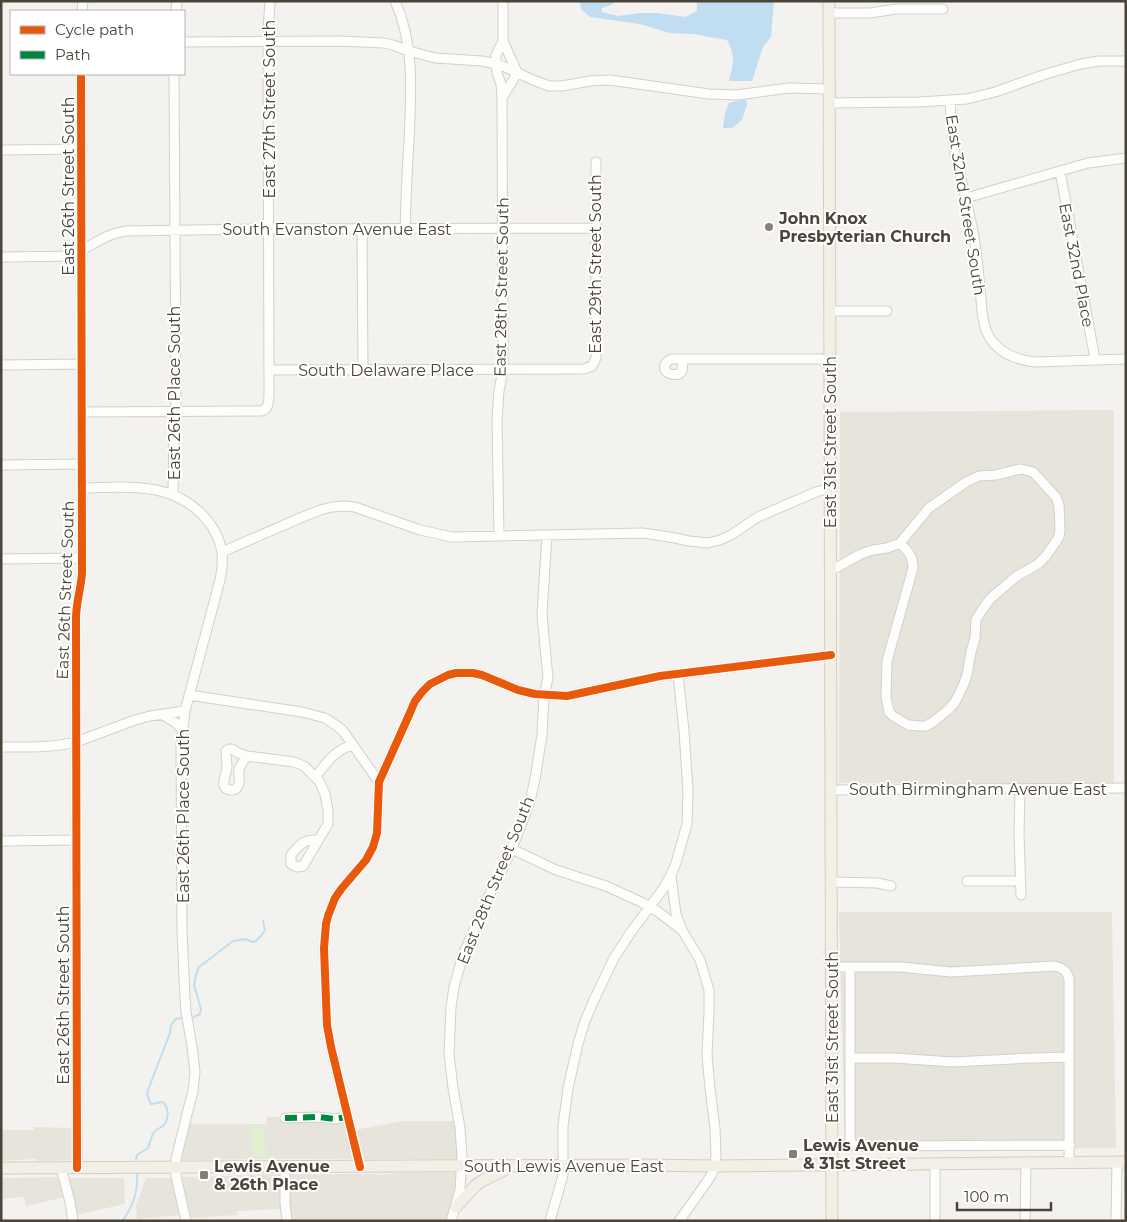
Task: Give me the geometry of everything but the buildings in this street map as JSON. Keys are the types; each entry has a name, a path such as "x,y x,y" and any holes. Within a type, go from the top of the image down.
{"main road":[{"name":"East 31st Street South","path":"829,7 832,1221"},
{"name":"South Lewis Avenue East","path":"1,1168 714,1166 1121,1162"},
{"path":"456,1207 482,1181 512,1166"}],"street":[{"name":"East 27th Street South","path":"175,412 261,411 268,407 268,42 270,1"},
{"path":"394,1 404,26 410,67 405,229"},
{"name":"East 28th Street South","path":"503,1 503,41 517,72"},
{"path":"829,7 870,13 896,9 943,9"},
{"name":"East 28th Street South","path":"499,536 497,419 502,369 502,98 496,55 503,41"},
{"path":"185,42 375,42 393,45 435,58 482,61 496,64 532,80 555,86 610,80 723,95 789,88 830,89"},
{"path":"829,103 950,101 974,98 1081,64 1099,61 1126,61"},
{"path":"502,98 517,72"},
{"name":"East 26th Street South","path":"77,1168 76,610 80,590 82,558 81,75"},
{"name":"East 26th Place South","path":"174,75 174,495 193,506 207,520 215,532 222,552 220,580 185,711 180,756 182,931 186,1012 195,1072 176,1159 176,1176 186,1221"},
{"name":"East 32nd Street South","path":"950,101 952,135 975,242 984,325 987,332 1001,350 1023,361 1095,359"},
{"path":"1,150 82,149"},
{"path":"966,198 1088,163 1126,158"},
{"name":"East 29th Street South","path":"592,366 596,358 596,162"},
{"name":"East 32nd Place","path":"1060,171 1095,359"},
{"name":"South Evanston Avenue East","path":"1,257 82,254 99,240 118,232 268,229 596,228"},
{"path":"362,229 363,370"},
{"path":"830,311 887,310"},
{"path":"683,359 830,359"},
{"path":"1095,359 1126,359"},
{"path":"1,364 82,364"},
{"name":"South Delaware Place","path":"269,370 584,369 592,366"},
{"path":"82,412 175,412"},
{"path":"1,465 82,464"},
{"path":"830,571 861,554 887,548 900,542 929,508 966,482 979,476 1027,470 1034,472 1056,497 1059,505 1060,530 1059,537 1054,546 1038,564 1017,576 990,599 979,614 976,620 975,638 963,686 949,709 926,726 913,726 894,716 889,712 886,697 886,661 913,568 911,554 900,542"},
{"path":"82,488 138,488 174,495"},
{"path":"222,552 300,518 332,507 344,506 355,507 420,530 459,537 643,533 708,543 731,535 758,517 816,492 831,488"},
{"name":"East 28th Street South","path":"451,1221 460,1190 462,1166 462,1144 449,1054 450,1020 454,987 462,955 512,849 527,809 535,779 542,735 544,695 548,678 542,628 542,599 548,535"},
{"path":"830,557 853,558"},
{"path":"1,559 82,558"},
{"path":"360,1166 327,1025 324,948 326,924 335,898 366,860 373,847 377,833 379,782 416,700 430,684 456,673 473,673 518,690 544,695 567,696 640,680 678,674 831,655"},
{"path":"550,1221 563,1175 563,1126 568,1088 585,1021 614,958 671,875 687,824 688,791 685,739 678,674"},
{"path":"189,696 302,712 325,718 343,732 379,782"},
{"path":"1,747 50,746 76,742 135,720 185,711"},
{"path":"163,715 182,729"},
{"path":"315,777 336,753 343,748 353,745"},
{"path":"247,756 294,762 304,766 315,777 325,794 328,810 327,827 318,840"},
{"path":"368,765 374,767 386,765"},
{"name":"South Birmingham Avenue East","path":"831,790 1126,788"},
{"path":"1020,789 1021,895"},
{"path":"1,841 76,840"},
{"path":"512,849 556,870 606,886 650,906 682,930"},
{"path":"671,875 676,914 682,930 700,960 709,990 710,1012 707,1055 716,1153 711,1176 679,1221"},
{"path":"967,881 1020,881"},
{"path":"832,882 877,883 891,886"},
{"path":"832,967 901,967 952,972 1055,966 1066,971 1069,979 1069,1162"},
{"name":"East 31st Street South","path":"850,967 850,1139 854,1145 1070,1144"},
{"path":"851,1058 894,1058 952,1062 1070,1057"},
{"path":"285,1118 319,1117 334,1119 348,1117"},
{"path":"1025,1221 1026,1162"},
{"path":"1116,1221 1121,1162"},
{"path":"935,1164 935,1221"},
{"path":"285,1167 287,1221"},
{"path":"61,1168 73,1221"}],"shaded area":[{"path":"1114,410 1114,785 839,783 840,412"},
{"path":"839,912 1112,912 1116,1148 845,1151"},
{"path":"267,1117 345,1122 354,1158 182,1160 180,1154 189,1124 266,1124"},
{"path":"403,1121 455,1121 457,1159 363,1159 355,1130"},
{"path":"34,1127 73,1128 72,1160 39,1161 35,1159 1,1161 1,1130 34,1130"},
{"path":"399,1173 457,1173 456,1192 446,1221 291,1221 289,1174 380,1175"},
{"path":"281,1174 282,1209 237,1211 237,1215 190,1218 180,1177"},
{"path":"59,1177 65,1197 26,1206 24,1197 1,1199 1,1178"},
{"path":"69,1178 124,1178 125,1204 76,1215 68,1182"},
{"path":"146,1178 173,1178 181,1215 137,1219 136,1205"}],"green space":[{"path":"251,1126 265,1126 266,1156 252,1156"}],"water":[{"path":"580,1 617,1 602,8 602,12 618,16 657,13 686,17 697,11 697,1 774,1 771,37 763,47 752,81 729,81 733,61 732,51 727,40 693,34 669,33 640,24 590,17 581,9"},
{"path":"745,99 747,104 742,120 732,128 723,128 725,113 729,103"}],"waterway":[{"path":"194,1017 200,1014 201,1009 194,985 199,967 233,941 246,939 252,942 256,941 265,930 263,921"},
{"path":"136,1159 137,1155 148,1148 154,1132 164,1125 167,1119 168,1113 165,1104 163,1102 151,1104 147,1095 170,1033 171,1025 176,1019 185,1017"},
{"path":"122,1221 134,1199 137,1187 137,1174"}],"marked path":[{"path":"285,1118 319,1117 334,1119 348,1117"}],"cycle path":[{"path":"77,1168 76,618 82,573 81,75"},
{"path":"360,1167 327,1025 324,948 326,924 335,898 366,860 373,847 377,833 379,782 415,701 422,692 430,684 448,675 473,673 518,690 535,694 567,696 660,676 831,655"}],"place":[{"name":"John Knox Presbyterian Church","path":"769,227"},
{"name":"Lewis Avenue & 31st Street","path":"793,1154"},
{"name":"Lewis Avenue & 26th Place","path":"204,1175"}]}
